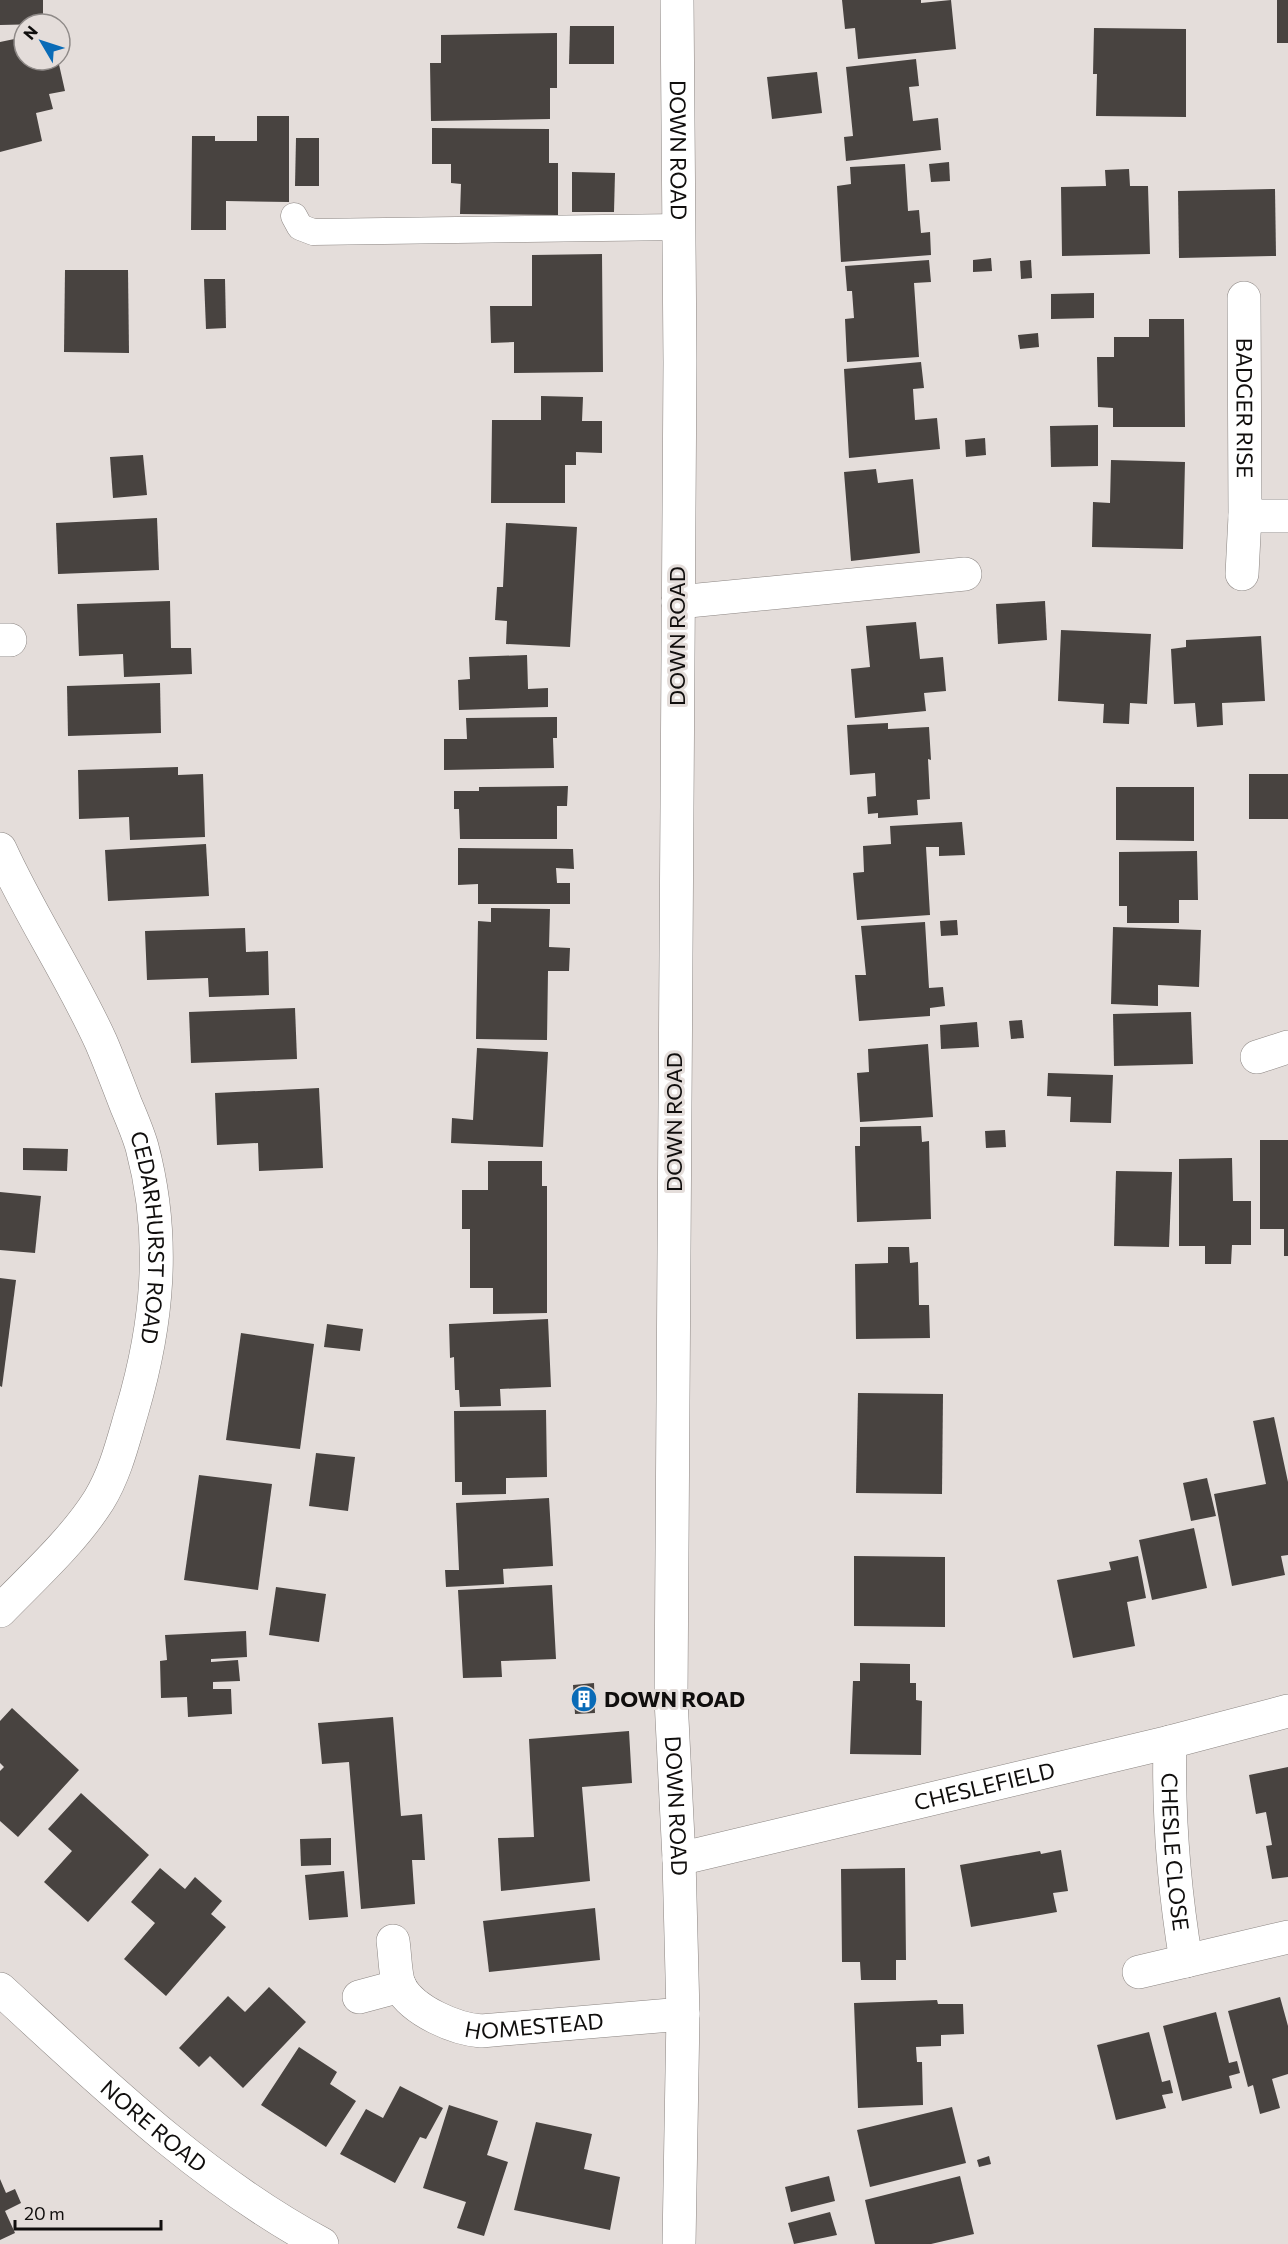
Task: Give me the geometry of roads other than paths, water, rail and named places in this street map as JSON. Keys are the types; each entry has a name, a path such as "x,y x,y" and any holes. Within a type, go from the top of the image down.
{"street":[{"name":"DOWN ROAD","path":"677,0 678,602 671,1699 679,1858 683,2014 679,2244"},
{"name":"BADGER RISE","path":"1242,574 1245,516 1244,298"},
{"path":"1245,516 1288,516"},
{"path":"678,602 966,574"},
{"name":"CEDARHURST ROAD","path":"0,849 101,1042 142,1146 158,1235 158,1275 154,1316 137,1394 109,1482 77,1530 0,1611"},
{"path":"1257,1057 1288,1047"},
{"name":"CHESLEFIELD","path":"679,1858 1170,1742 1288,1711"},
{"name":"CHESLE CLOSE","path":"1170,1742 1168,1784 1172,1848 1177,1906 1186,1961"},
{"name":"CHESLE CLOSE","path":"1138,1972 1288,1937"},
{"path":"359,1997 400,1986 393,1941"},
{"name":"HOMESTEAD","path":"400,1986 428,2012 446,2023 466,2030 481,2031 683,2014"},
{"name":"NORE ROAD","path":"2,1997 209,2171 299,2232 322,2244"}],"lane":[{"path":"294,216 300,227 313,232 679,227"}],"place":[{"name":"DOWN ROAD","path":"584,1699"}]}
